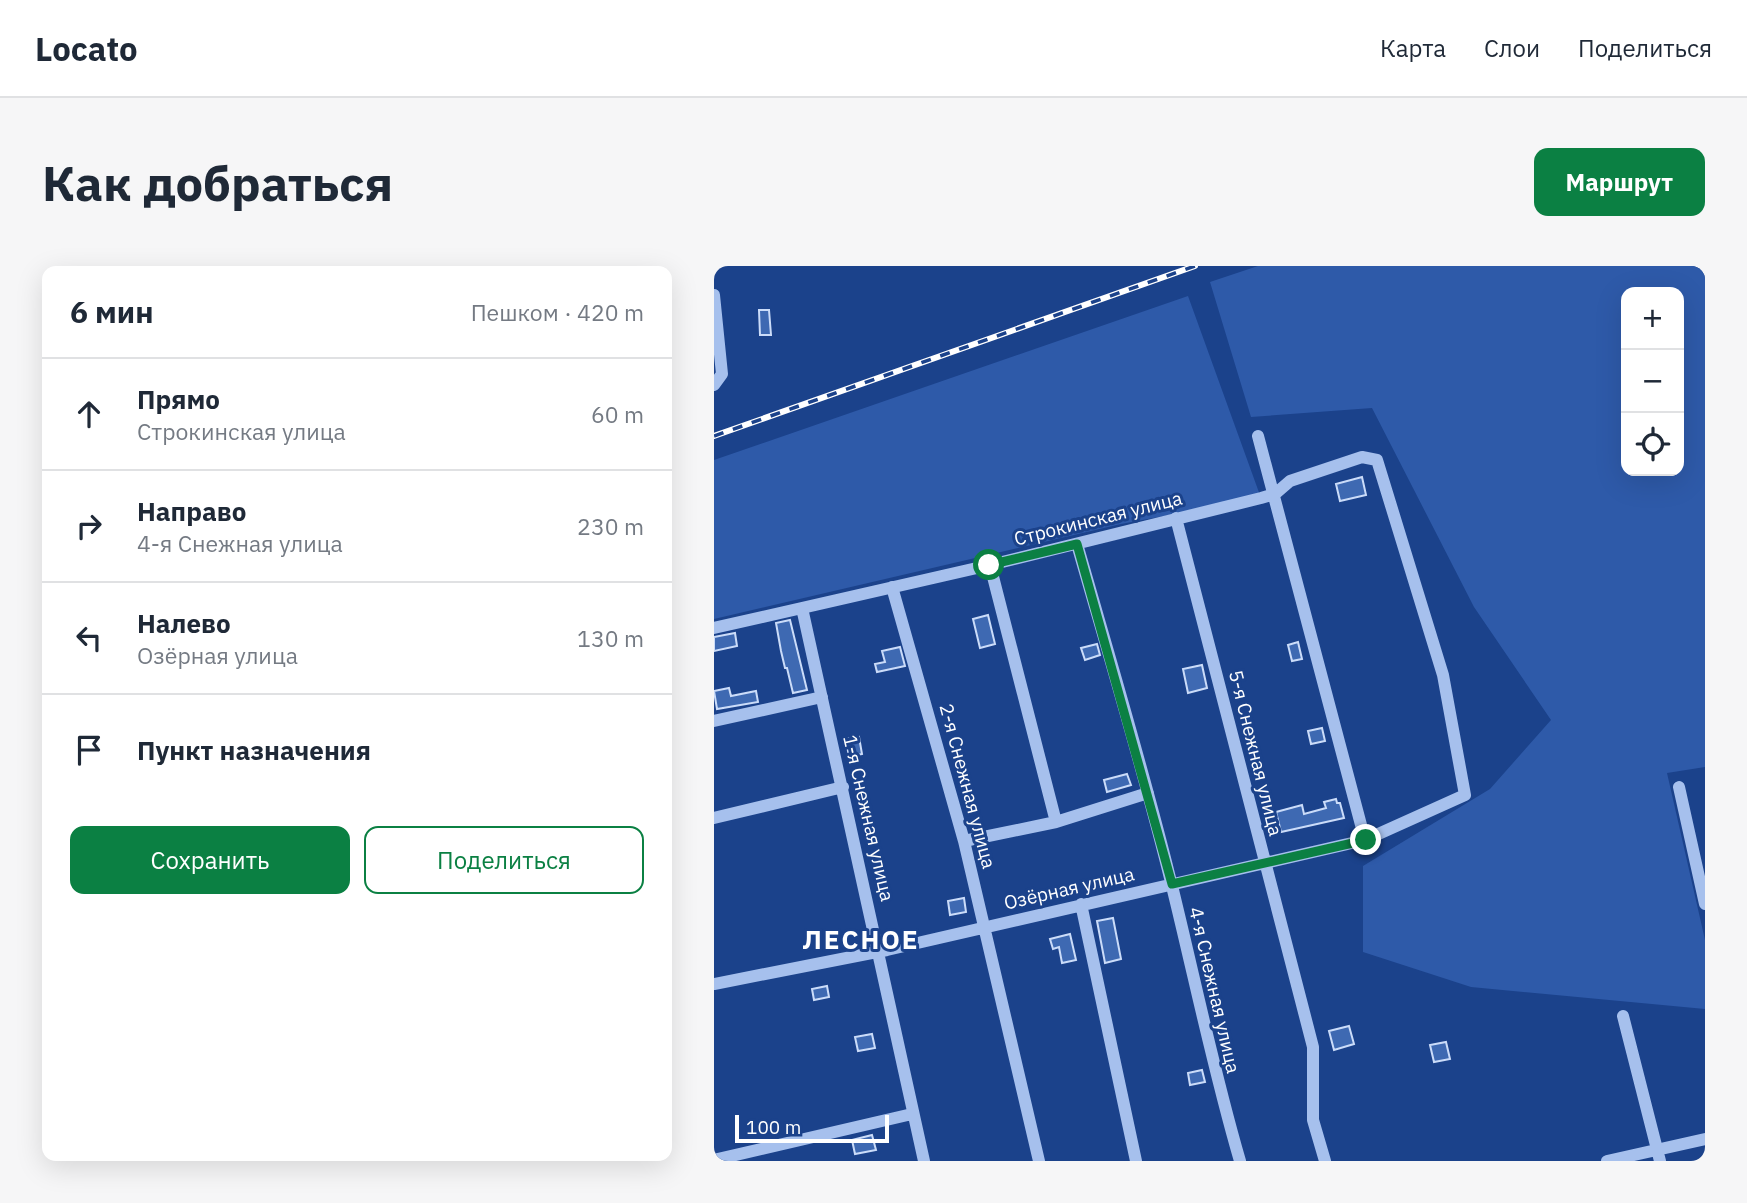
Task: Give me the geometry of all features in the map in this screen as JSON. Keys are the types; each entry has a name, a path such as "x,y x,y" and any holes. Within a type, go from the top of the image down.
{"street":[{"path":"714,295 722,374 714,385"},
{"path":"1258,436 1366,840"},
{"name":"Строкинская улица","path":"714,628 1077,544 1275,494 1290,481 1362,457 1377,460 1443,675 1465,795"},
{"name":"5-я Снежная улица","path":"1176,518 1313,1047 1313,1121 1325,1161"},
{"name":"4-я Снежная улица","path":"1077,544 1148,793 1172,884 1217,1086 1240,1161"},
{"path":"989,565 1056,822"},
{"name":"2-я Снежная улица","path":"892,587 964,841 1039,1161"},
{"name":"1-я Снежная улица","path":"803,608 924,1161"},
{"path":"714,721 822,696"},
{"path":"714,818 843,786"},
{"path":"1679,787 1705,904"},
{"path":"964,841 1056,822 1148,793"},
{"name":"Озёрная улица","path":"714,984 879,951 1366,840 1465,795"},
{"path":"1081,904 1136,1161"},
{"path":"1623,1016 1659,1155"},
{"path":"714,1160 736,1158 912,1114"},
{"path":"1607,1161 1659,1155 1705,1139"}],"shaded area":[{"path":"1258,266 1705,266 1705,767 1667,773 1705,940 1705,1009 1471,987 1363,952 1363,866 1490,789 1551,720 1474,607 1372,408 1251,417 1210,282"},
{"path":"1188,296 1261,498 1121,524 714,619 714,460"}],"building":[{"path":"759,310 769,310 771,335 760,335"},
{"path":"1362,477 1366,495 1340,501 1336,484"},
{"path":"988,615 995,644 980,648 973,619"},
{"path":"790,620 807,690 793,693 776,623"},
{"path":"735,633 737,646 714,651 714,637"},
{"path":"1298,642 1302,659 1292,661 1288,645"},
{"path":"1097,644 1100,655 1085,660 1081,648"},
{"path":"900,647 905,666 877,672 875,664 885,662 882,651"},
{"path":"1202,665 1207,688 1188,693 1183,669"},
{"path":"729,688 731,696 756,691 758,702 717,709 714,691"},
{"path":"1322,728 1325,741 1311,744 1308,731"},
{"path":"859,737 862,754 849,757 846,739"},
{"path":"1127,774 1131,785 1107,792 1104,780"},
{"path":"1336,799 1337,803 1340,803 1344,818 1281,832 1276,812 1302,805 1304,814 1326,808 1324,802"},
{"path":"964,898 966,912 950,915 948,901"},
{"path":"1113,918 1121,959 1105,963 1097,921"},
{"path":"1070,934 1076,960 1062,963 1059,947 1053,949 1050,939"},
{"path":"827,986 829,997 814,1000 812,989"},
{"path":"1349,1026 1354,1044 1334,1050 1329,1031"},
{"path":"872,1034 875,1048 858,1051 855,1037"},
{"path":"1446,1042 1450,1059 1434,1062 1430,1045"},
{"path":"1202,1070 1205,1082 1190,1085 1188,1073"},
{"path":"872,1135 876,1150 855,1154 852,1140"}],"railway":[{"path":"714,436 1195,266"}],"district":[{"name":"ЛЕСНОЕ","path":"861,939"}],"route":[{"path":"989,565 1077,544 1172,884 1366,840"}]}
